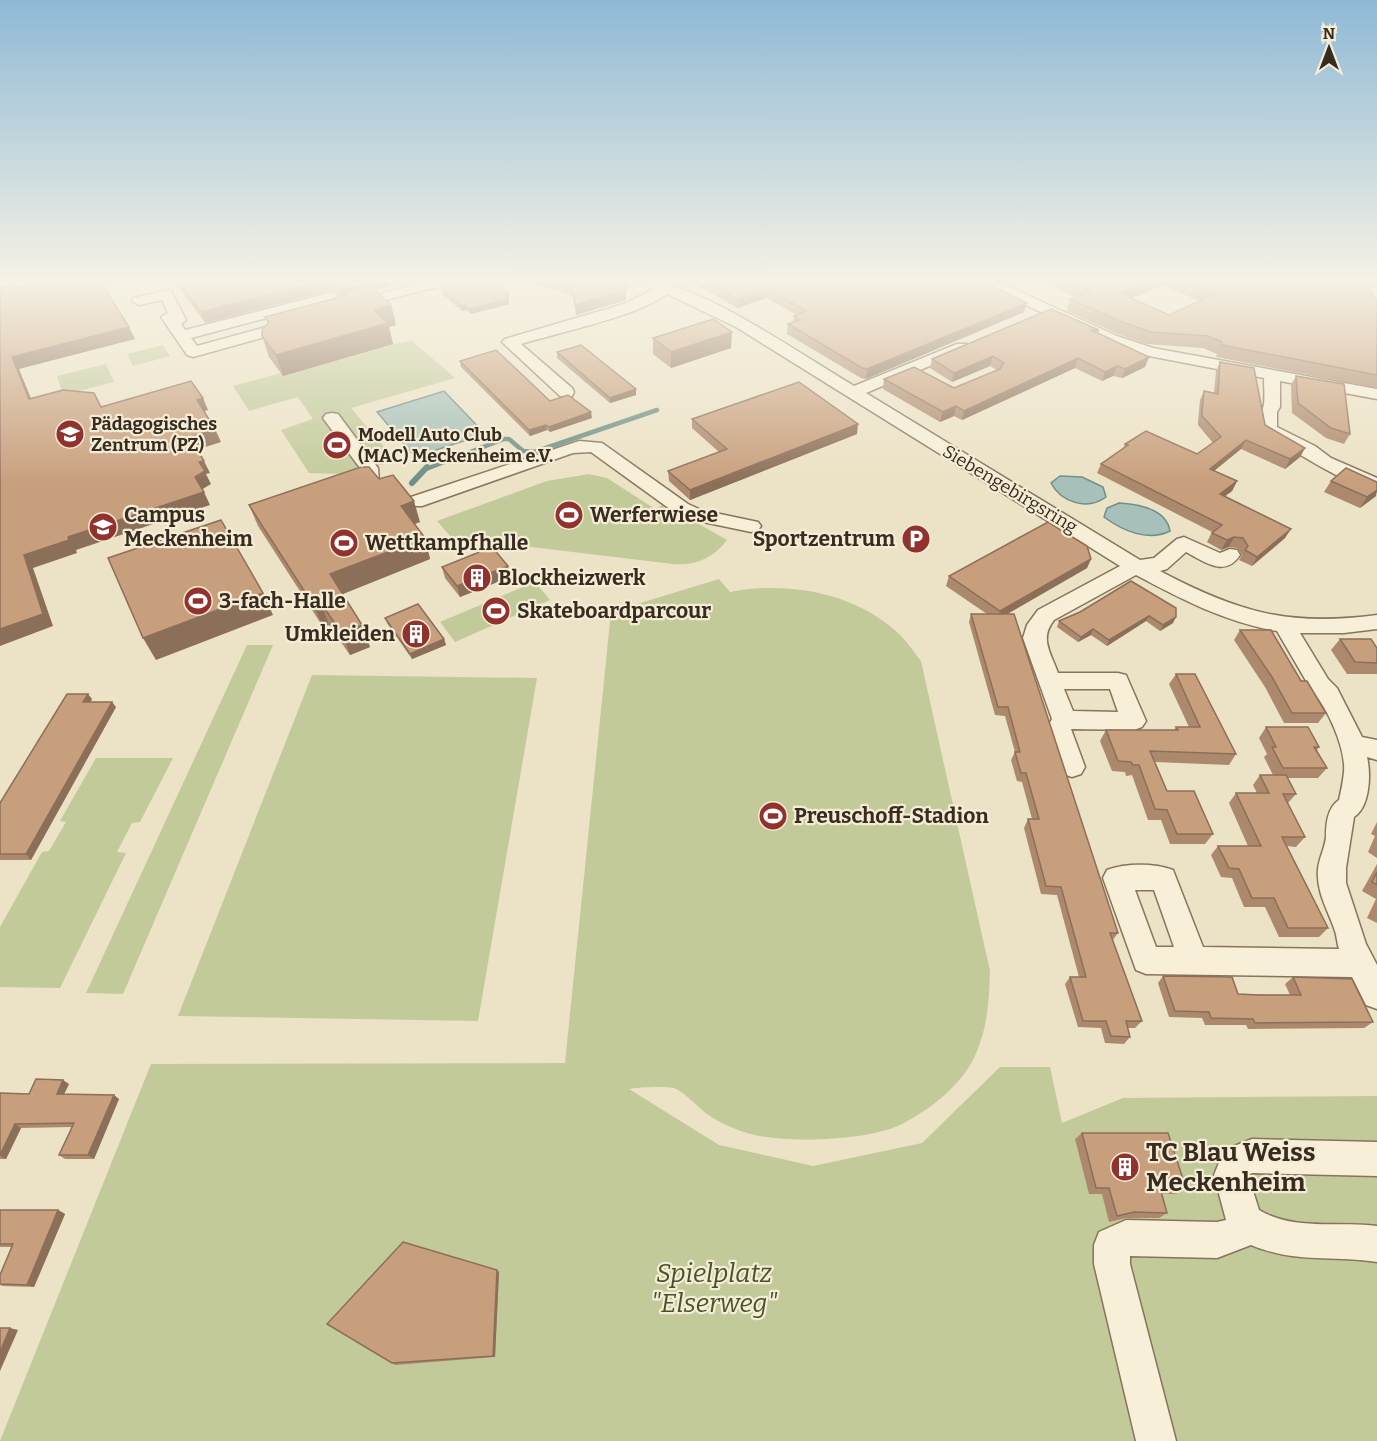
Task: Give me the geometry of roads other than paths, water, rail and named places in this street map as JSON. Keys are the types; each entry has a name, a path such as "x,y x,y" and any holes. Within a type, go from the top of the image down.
{"street":[{"path":"517,348 566,392"},
{"name":"Siebengebirgsring","path":"779,348 1137,567 1187,594 1243,616 1286,623 1356,626 1377,622"},
{"path":"853,393 921,372 963,348"},
{"path":"1139,348 1272,376 1377,394"},
{"path":"1272,376 1272,407 1268,412 1268,429 1309,450 1325,462 1377,485"},
{"path":"332,418 369,468 370,482"},
{"path":"416,502 567,449 590,445 681,508 696,515 751,526"},
{"path":"1064,720 1034,638 1038,625 1046,615 1121,573 1137,567 1160,564 1184,543 1221,562 1230,555"},
{"path":"1286,623 1288,632 1315,676 1365,748 1356,770 1351,806 1343,811 1338,829 1339,839 1332,868 1332,884 1336,901 1350,933 1352,946 1377,995"},
{"path":"1050,681 1118,681 1134,721 1064,720"},
{"path":"1064,720 1059,728 1072,767"},
{"path":"1194,961 1361,963"},
{"path":"1377,1159 1252,1156 1236,1162 1231,1175 1245,1222 1262,1234 1286,1241 1377,1244"},
{"path":"1156,1441 1112,1264 1112,1245 1126,1238 1172,1232 1217,1240 1237,1234 1245,1222"}],"water":[{"path":"444,391 485,434 415,457 377,412"},
{"path":"1060,476 1082,477 1103,487 1106,497 1083,504 1068,499 1055,490 1051,483"},
{"path":"1119,503 1142,506 1157,512 1163,517 1170,531 1144,535 1119,527 1104,517 1107,508"}],"waterway":[{"path":"426,469 504,439 509,439 523,451 534,452 657,410"},
{"path":"412,483 427,467"}],"place":[{"name":"Pädagogisches Zentrum (PZ)","path":"70,434"},
{"name":"Modell Auto Club (MAC) Meckenheim e.V.","path":"337,445"},
{"name":"Werferwiese","path":"569,515"},
{"name":"Campus Meckenheim","path":"103,527"},
{"name":"Sportzentrum","path":"916,539"},
{"name":"Wettkampfhalle","path":"344,543"},
{"name":"Blockheizwerk","path":"477,578"},
{"name":"3-fach-Halle","path":"198,601"},
{"name":"Skateboardparcour","path":"496,611"},
{"name":"Umkleiden","path":"416,634"},
{"name":"Preuschoff-Stadion","path":"773,816"},
{"name":"TC Blau Weiss Meckenheim","path":"1125,1167"}],"park label":[{"name":"Spielplatz \"Elserweg\"","path":"714,1288"}]}
